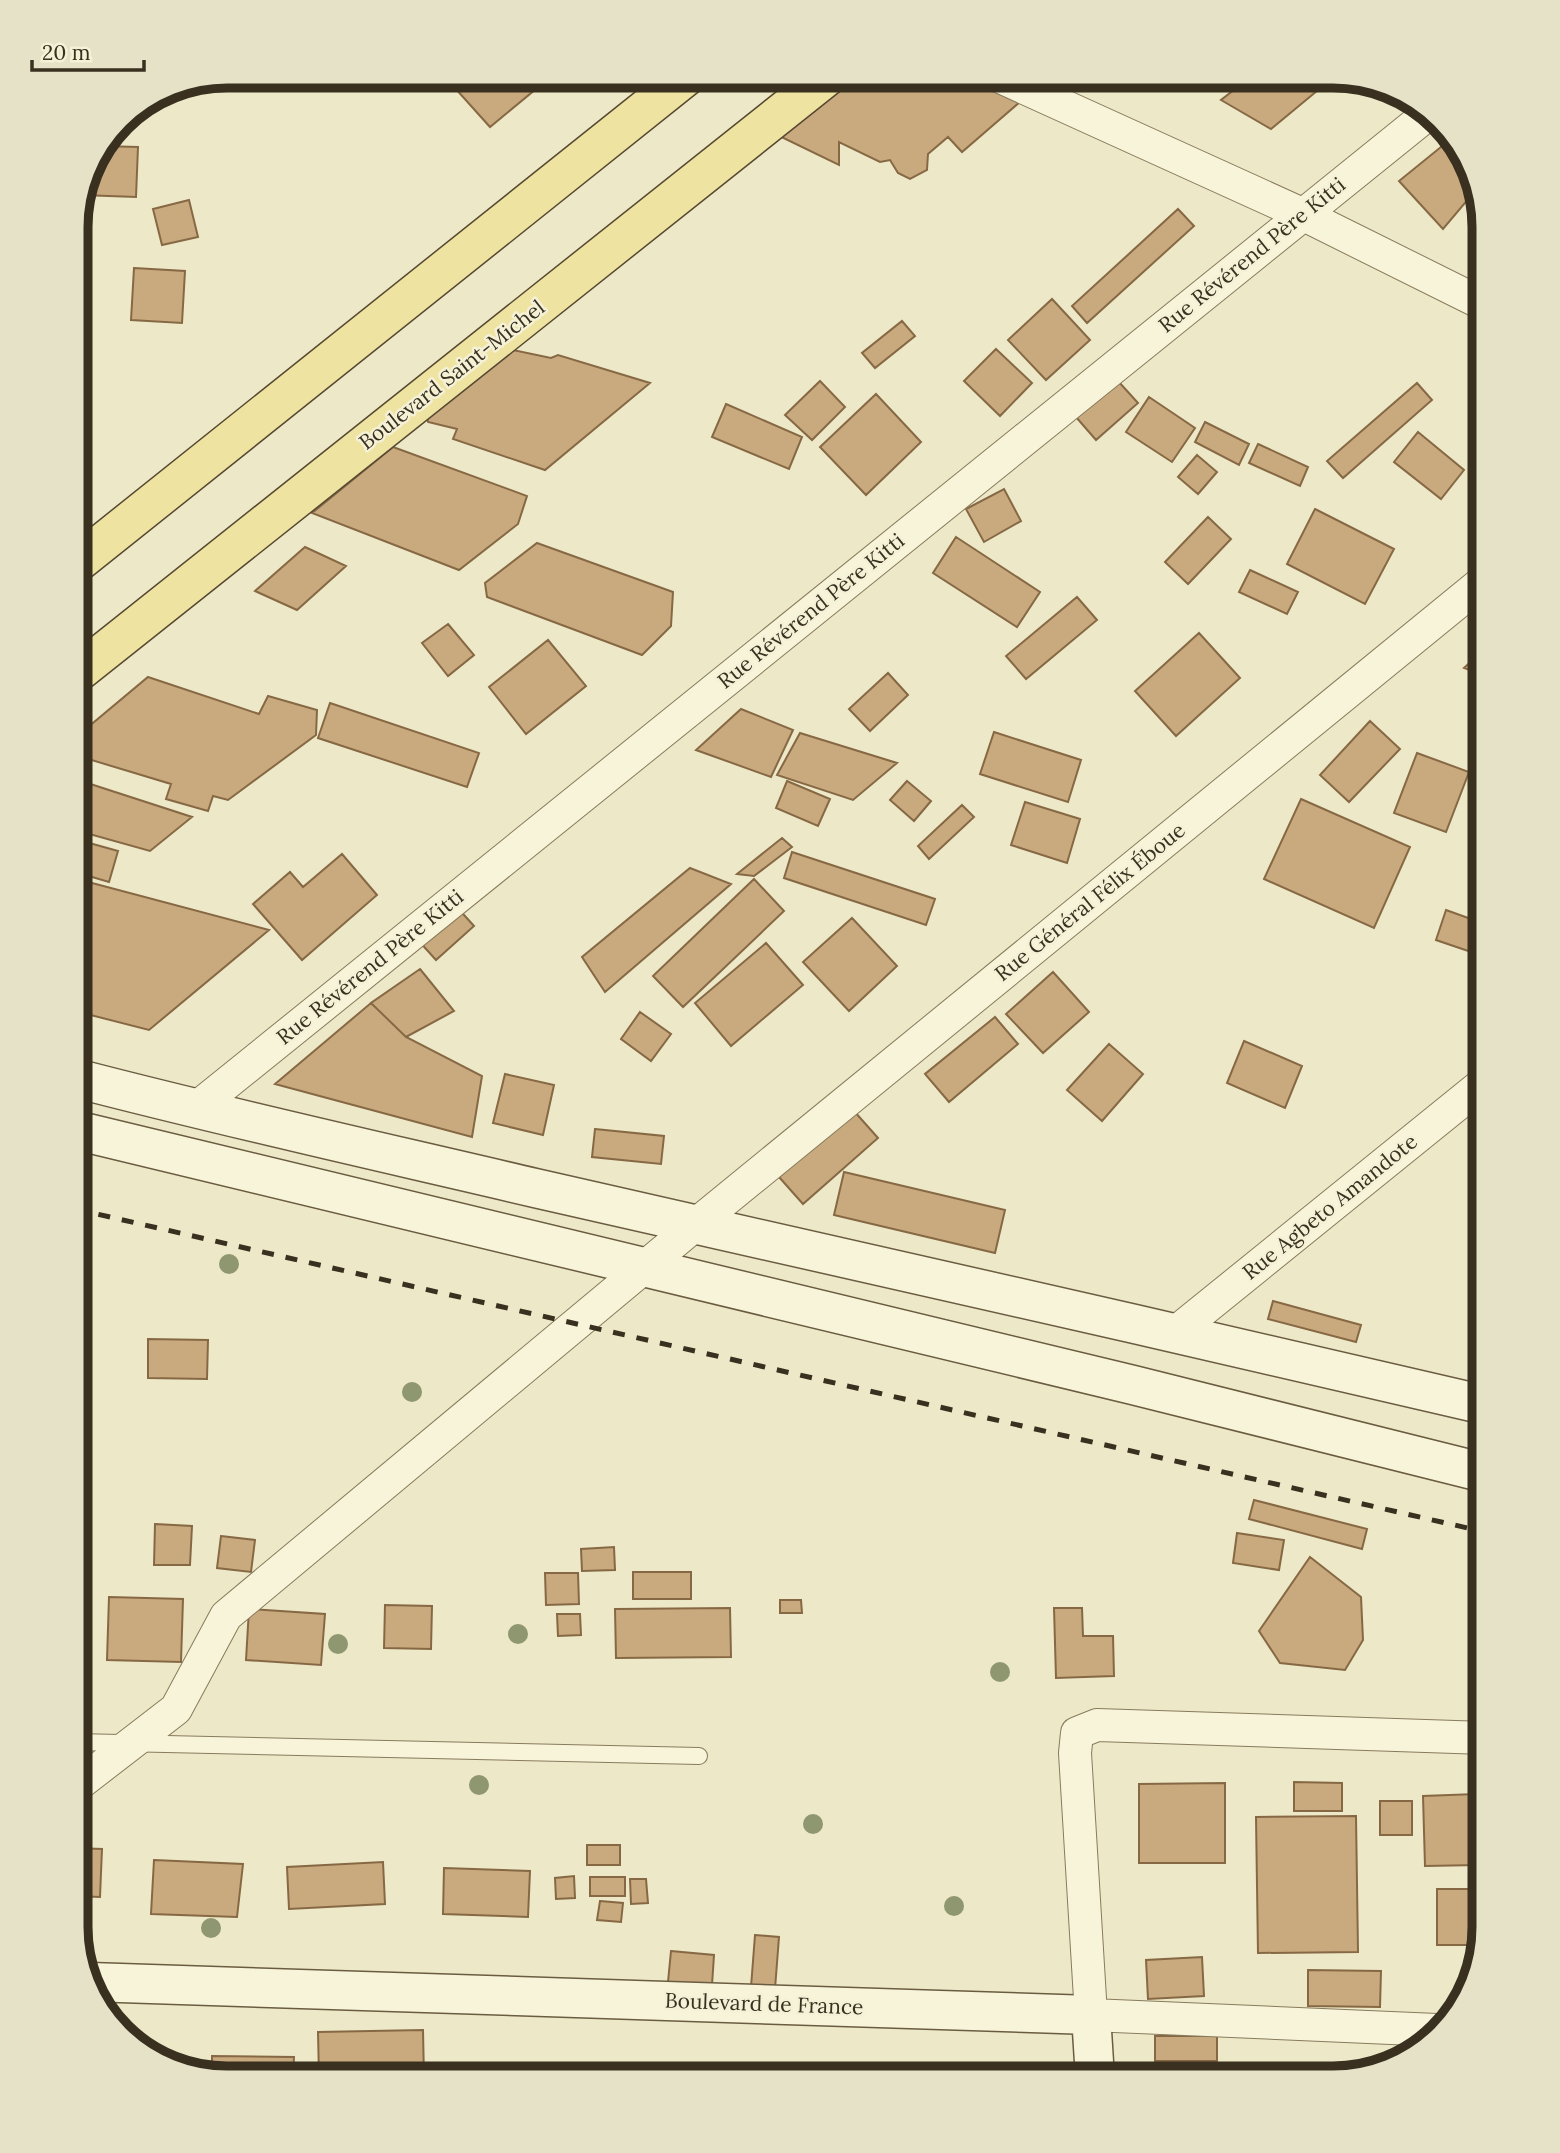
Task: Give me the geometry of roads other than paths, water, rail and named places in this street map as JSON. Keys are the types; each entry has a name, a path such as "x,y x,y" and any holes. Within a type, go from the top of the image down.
{"main road":[{"path":"88,554 672,88"},
{"name":"Boulevard Saint-Michel","path":"88,664 813,88"},
{"path":"88,1081 195,1109 1472,1402"},
{"path":"88,1133 1472,1470"},
{"name":"Boulevard de France","path":"99,1982 1091,2015"},
{"path":"1091,2015 1094,2066"}],"street":[{"path":"1025,88 1302,214 1472,299"},
{"name":"Rue Révérend Père Kitti","path":"195,1109 1421,119"},
{"name":"Rue Général Félix Éboue","path":"88,1777 176,1709 226,1616 695,1224 1472,591"},
{"name":"Rue Agbeto Amandote","path":"1176,1332 1472,1093"},
{"path":"1091,2015 1075,1753 1077,1733 1097,1725 1472,1738"},
{"name":"Boulevard de France","path":"1091,2015 1428,2029"}],"lane":[{"path":"88,1742 698,1756"}],"railway":[{"path":"88,1212 1472,1529"}]}
